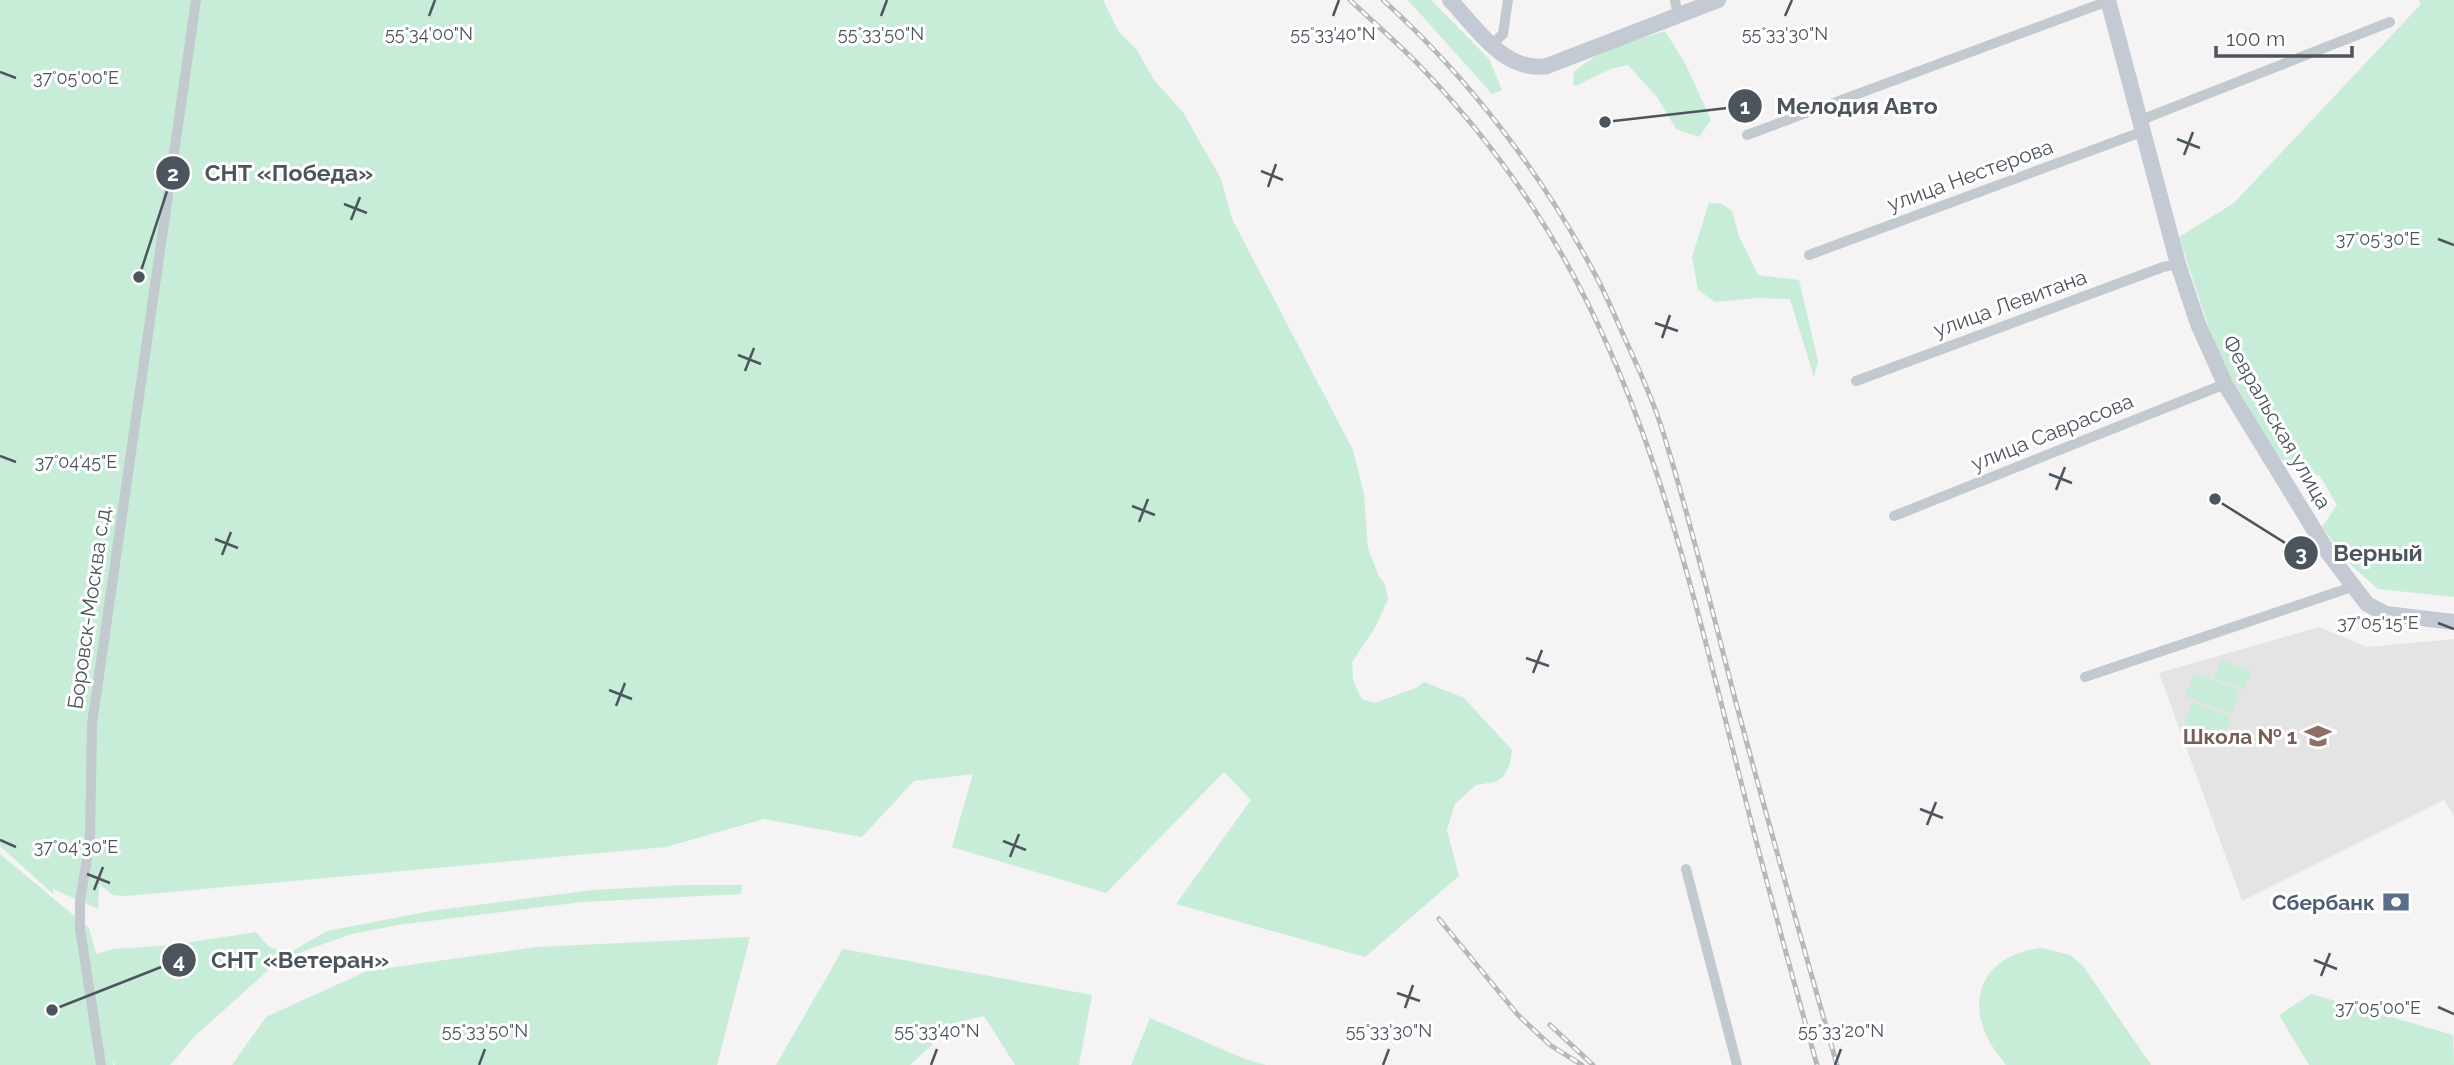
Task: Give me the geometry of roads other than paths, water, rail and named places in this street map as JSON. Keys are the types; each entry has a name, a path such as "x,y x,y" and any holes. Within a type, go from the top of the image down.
{"main road":[{"path":"1450,0 1492,44 1515,63 1536,68 1547,66 1676,8 1718,0"},
{"name":"Февральская улица","path":"2108,1 2178,264 2198,324 2225,384 2329,554 2367,604 2386,614 2454,622"}],"street":[{"name":"Боровск-Москва с.д.","path":"101,1065 80,929 80,901 90,840 92,724 196,0"},
{"path":"1492,44 1503,34 1507,0"},
{"path":"1747,135 2108,1"},
{"name":"улица Нестерова","path":"1810,255 2142,125 2390,22"},
{"name":"улица Левитана","path":"1856,381 2163,267 2178,264"},
{"name":"улица Саврасова","path":"1894,516 2225,384"},
{"path":"2085,677 2352,587"},
{"path":"1686,869 1737,1065"}],"railway":[{"path":"1350,0 1431,78 1493,151 1534,209 1572,273 1605,339 1658,478 1680,550 1817,1065"},
{"path":"1383,0 1415,30 1475,95 1529,166 1554,203 1598,280 1646,385 1682,497 1759,788 1837,1065"},
{"path":"1439,919 1518,1015 1550,1045 1582,1065"},
{"path":"1550,1025 1593,1065"}],"place":[{"name":"Мелодия Авто","path":"1605,122"},
{"name":"СНТ «Победа»","path":"139,277"},
{"name":"Верный","path":"2215,499"},
{"name":"Школа № 1","path":"2318,736"},
{"name":"Сбербанк","path":"2396,902"},
{"name":"СНТ «Ветеран»","path":"52,1010"}]}
